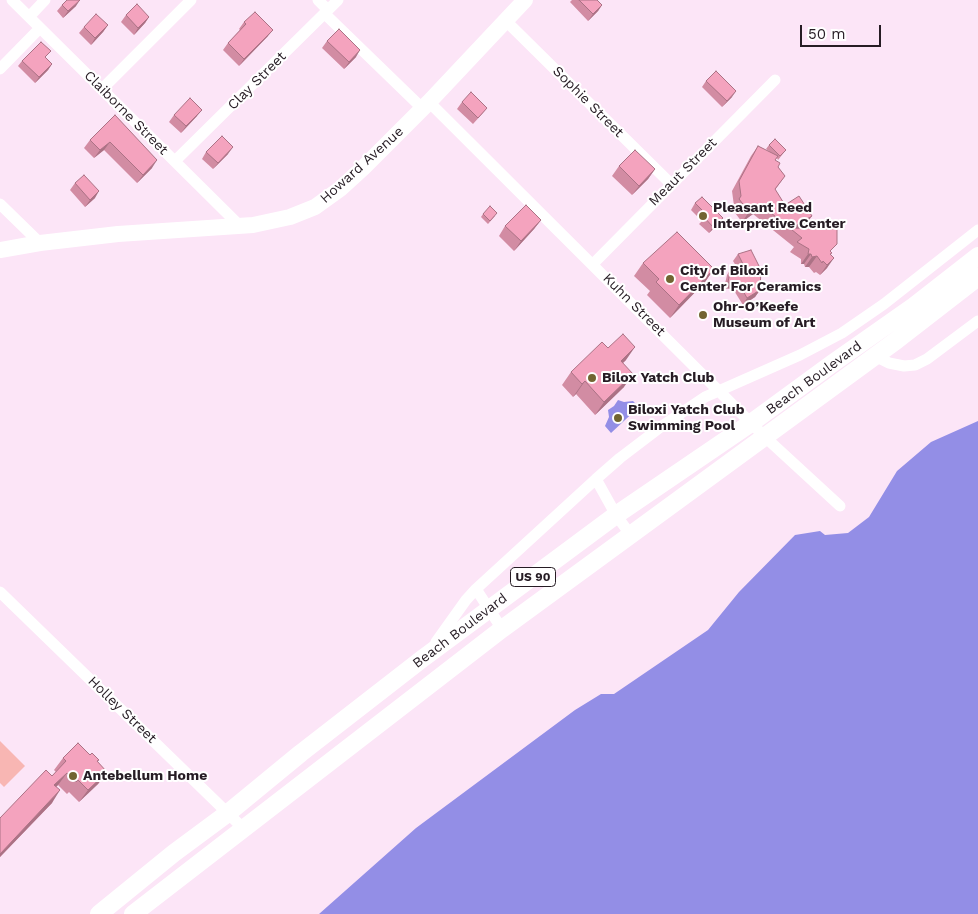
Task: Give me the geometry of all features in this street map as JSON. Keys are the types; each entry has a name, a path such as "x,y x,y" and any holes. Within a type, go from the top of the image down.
{"main road":[{"name":"Howard Avenue","path":"0,250 40,243 118,234 275,221 315,207 346,184 426,105 525,0"},
{"name":"Beach Boulevard","path":"99,914 308,747 422,659 616,515 751,423 914,306 978,256"},
{"name":"Beach Boulevard","path":"133,914 502,629 875,356 978,277"}],"street":[{"name":"Claiborne Street","path":"12,0 240,225"},
{"path":"29,17 45,0"},
{"path":"102,89 191,0"},
{"name":"Kuhn Street","path":"318,0 327,12 593,264 765,437 840,506"},
{"name":"Clay Street","path":"175,161 338,0"},
{"name":"Sophie Street","path":"506,21 670,184"},
{"path":"0,69 40,28"},
{"name":"Meaut Street","path":"593,264 670,184 775,80"},
{"path":"0,204 40,243"},
{"path":"422,659 441,637 466,600 476,589 620,458 691,405 800,355 842,333 884,304 978,230"},
{"path":"875,356 889,363 904,366 915,365 927,359 978,321"},
{"path":"596,479 616,515 630,534"},
{"path":"476,589 502,629"},
{"name":"Holley Street","path":"0,592 244,829"}],"shaded area":[{"name":"Biloxi Yatch Club Swimming Pool","path":"618,400 624,402 633,401 639,407 611,433 605,426 609,417 608,410"},
{"path":"978,421 978,914 319,914 416,828 575,710 601,694 614,694 708,630 739,592 795,535 820,531 825,535 848,533 869,517 897,471 931,442"},
{"path":"0,741 25,766 4,787 0,783"}],"building":[{"path":"67,0 80,0 68,11 62,5"},
{"path":"579,0 597,0 602,5 593,14"},
{"path":"137,4 149,17 138,28 126,15"},
{"path":"255,12 273,30 244,59 228,43 246,24 244,22"},
{"path":"96,14 108,25 95,38 84,27"},
{"path":"339,29 360,50 349,62 327,41"},
{"path":"41,42 51,51 45,57 52,64 39,77 22,61"},
{"path":"716,71 736,91 727,101 706,81"},
{"path":"471,92 487,108 478,118 462,102"},
{"path":"190,98 202,110 186,126 174,115"},
{"path":"115,115 157,160 143,175 110,142 100,150 90,140"},
{"path":"222,136 233,147 218,163 206,152"},
{"path":"775,139 786,150 780,156 769,145"},
{"path":"758,146 778,156 775,160 780,163 778,167 785,176 775,189 785,205 799,196 812,216 792,228 837,229 837,244 830,251 834,258 827,265 823,261 822,263 817,256 812,257 811,254 808,254 809,249 797,242 802,238 760,204 749,212 739,199 741,196 739,181"},
{"path":"635,150 655,169 639,186 619,166"},
{"path":"84,175 99,191 90,200 75,183"},
{"path":"702,197 723,218 713,227 704,217 707,215 695,203"},
{"path":"526,205 541,220 521,241 505,226"},
{"path":"490,206 497,213 490,221 483,214"},
{"name":"City of Biloxi Center For Ceramics","path":"677,232 714,269 679,305 656,282 659,279 643,263"},
{"path":"751,250 761,270 760,290 747,298 738,282 728,282 731,268 746,270 738,254"},
{"name":"Bilox Yatch Club","path":"623,334 635,347 621,361 633,374 604,402 585,381 582,384 571,372 602,342 608,348"},
{"path":"78,743 90,755 92,753 99,760 97,761 107,772 88,790 67,773 54,785 60,790 0,854 0,818 46,770 52,776 66,761 63,758"}],"place":[{"name":"Pleasant Reed Interpretive Center","path":"703,216"},
{"name":"City of Biloxi Center For Ceramics","path":"670,279"},
{"name":"Ohr-O’Keefe Museum of Art","path":"703,315"},
{"name":"Bilox Yatch Club","path":"592,378"},
{"name":"Biloxi Yatch Club Swimming Pool","path":"618,418"},
{"name":"Antebellum Home","path":"73,776"}]}
